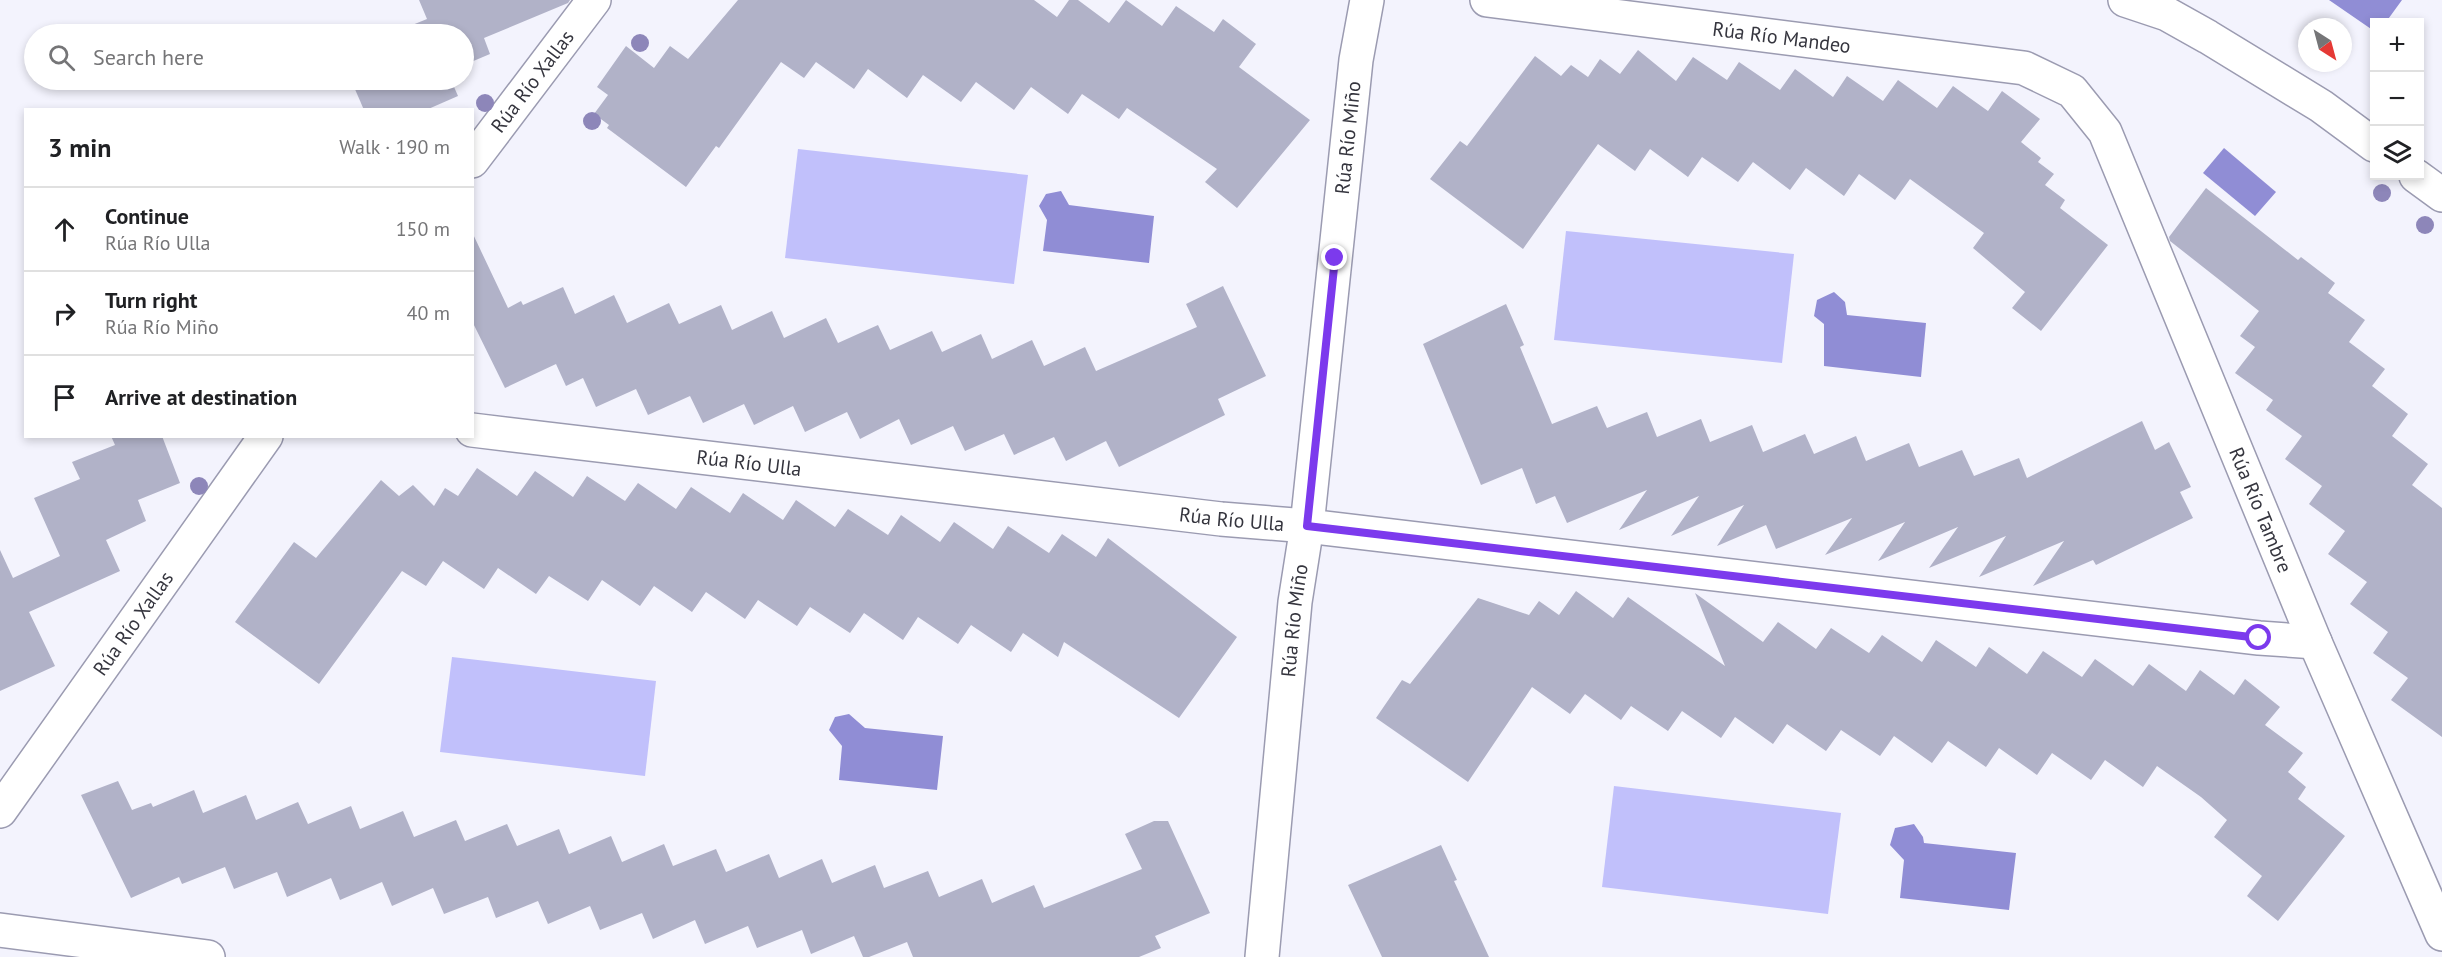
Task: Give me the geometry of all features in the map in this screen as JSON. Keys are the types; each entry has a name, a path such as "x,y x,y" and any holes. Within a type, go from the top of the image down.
{"street":[{"name":"Rúa Río Xallas","path":"474,158 594,0"},
{"name":"Rúa Río Miño","path":"1262,957 1295,602 1307,526 1356,60 1367,0"},
{"name":"Rúa Río Mandeo","path":"1487,0 2024,68 2072,91"},
{"path":"2126,0 2168,14 2208,37 2320,106 2370,142"},
{"name":"Rúa Río Tambre","path":"2072,91 2105,132 2315,642 2442,934"},
{"path":"2421,180 2442,195"},
{"name":"Rúa Río Ulla","path":"474,430 1221,519 1307,526 2259,638 2315,642"},
{"name":"Rúa Río Xallas","path":"0,811 265,438"},
{"path":"0,930 208,957"}],"shaded area":[{"path":"2329,0 2402,0 2389,18 2370,18 2370,28"},
{"path":"2224,148 2276,192 2255,216 2203,173"},
{"path":"798,149 1028,175 1014,284 785,258"},
{"path":"1061,191 1069,205 1154,216 1149,263 1043,251 1047,220 1039,206 1046,194"},
{"path":"1566,231 1794,254 1782,363 1554,340"},
{"path":"1834,292 1845,302 1847,315 1926,323 1921,377 1824,366 1824,324 1814,316 1817,300"},
{"path":"452,657 656,681 645,776 440,752"},
{"path":"849,714 865,728 943,736 937,790 839,780 842,746 829,730 835,717"},
{"path":"1614,786 1841,813 1828,914 1602,887"},
{"path":"1914,824 1923,837 1924,843 2016,853 2009,910 1900,898 1904,860 1890,845 1895,828"}],"building":[{"path":"419,0 570,0 568,3 484,38 490,54 474,61 474,24 415,24 427,19"},
{"path":"738,0 1034,0 1057,17 1069,0 1078,0 1109,23 1126,0 1162,26 1176,6 1214,32 1223,19 1256,44 1239,67 1310,120 1237,208 1205,182 1217,169 1127,108 1119,119 1082,94 1068,114 1031,87 1014,110 976,82 961,102 923,75 907,98 868,69 854,89 816,62 804,78 781,62 719,148 716,146 686,187 607,128 609,125 594,114 608,95 597,87 626,46 654,68 670,46 688,59"},
{"path":"1638,50 1676,81 1693,57 1727,80 1739,62 1780,90 1795,69 1833,97 1847,76 1883,101 1898,80 1937,108 1953,86 1988,111 2002,91 2040,119 2021,142 2041,158 2038,162 2054,174 2045,185 2065,200 2060,208 2108,245 2041,331 2012,308 2025,292 1973,248 1984,233 1910,179 1895,200 1859,174 1844,196 1806,168 1790,190 1753,162 1738,182 1702,157 1688,177 1650,149 1635,171 1598,144 1523,249 1430,179 1460,141 1467,146 1535,56 1561,76 1571,65 1588,77 1600,59 1620,74"},
{"path":"355,90 455,90 458,96 431,108 363,108"},
{"path":"2206,188 2298,260 2301,257 2335,283 2328,293 2365,320 2349,342 2385,369 2372,386 2408,414 2392,436 2428,464 2412,485 2442,508 2442,737 2391,700 2408,678 2373,653 2388,632 2350,604 2367,582 2328,554 2345,531 2309,504 2322,486 2285,459 2302,436 2266,410 2273,400 2235,373 2255,347 2240,336 2259,311 2170,241 2169,237"},
{"path":"474,236 508,308 521,301 523,305 563,287 575,314 614,295 627,323 669,303 679,324 721,305 732,330 772,311 784,338 826,318 838,343 878,325 890,350 932,331 942,352 981,334 992,359 1032,340 1044,366 1085,347 1096,371 1197,327 1186,304 1223,286 1266,376 1218,399 1225,415 1119,467 1106,441 1066,461 1054,437 1014,455 1004,434 965,451 953,426 911,445 899,419 860,439 847,412 805,432 793,406 754,425 744,404 703,423 690,396 648,415 636,389 596,407 583,378 566,386 556,364 505,388 474,325"},
{"path":"1506,304 1524,345 1520,347 1552,424 1597,406 1607,428 1647,412 1657,437 1701,419 1710,442 1752,425 1763,452 1805,434 1814,454 1856,436 1866,461 1909,443 1919,467 1962,450 1974,476 2019,458 2027,478 2142,421 2155,450 2169,442 2191,487 2180,492 2193,518 2096,565 2093,560 2033,586 2064,541 1979,577 2006,536 1929,568 1958,527 1878,561 1905,522 1825,555 1852,518 1776,549 1766,525 1717,546 1744,505 1671,536 1699,496 1619,530 1647,490 1567,523 1555,496 1536,504 1522,468 1481,485 1423,344"},
{"path":"112,438 163,438 180,483 138,500 146,521 106,540 120,571 29,612 55,666 0,691 0,550 13,578 60,556 34,498 80,479 72,462 115,445"},
{"path":"477,468 517,496 535,471 573,497 587,476 625,501 638,483 676,509 691,487 730,513 743,493 783,520 796,500 835,527 848,509 888,535 901,515 940,542 954,522 993,549 1008,526 1049,553 1062,534 1096,557 1108,538 1237,637 1179,718 1064,642 1058,657 1023,633 1011,652 971,625 958,644 918,617 903,640 864,613 850,633 810,607 797,626 758,600 745,619 706,592 692,612 654,586 640,606 602,580 588,601 549,576 536,594 498,568 484,589 443,561 426,586 402,571 319,684 235,622 294,542 316,558 381,480 399,496 413,485 434,506 445,488 458,496"},
{"path":"1576,591 1613,618 1628,597 1725,666 1695,593 1763,642 1778,622 1816,649 1831,628 1869,653 1882,635 1922,662 1936,640 1976,667 1989,647 2027,674 2043,651 2082,677 2095,659 2133,686 2149,664 2186,691 2200,670 2234,695 2245,679 2280,707 2265,725 2303,753 2288,772 2306,787 2298,799 2345,836 2278,921 2247,896 2262,876 2214,837 2227,820 2201,797 2157,766 2143,787 2105,760 2091,780 2052,753 2037,775 1999,748 1986,767 1948,741 1932,763 1894,736 1880,756 1841,730 1826,751 1787,724 1773,744 1735,717 1721,738 1682,711 1668,731 1631,706 1621,720 1585,694 1570,714 1532,687 1468,782 1376,718 1402,680 1410,684 1478,598 1529,615 1539,601 1559,615"},
{"path":"118,781 132,810 151,803 153,807 194,790 203,813 246,795 256,820 298,802 308,824 351,806 360,829 403,811 414,837 456,820 465,841 507,824 517,846 559,829 569,854 611,836 622,862 664,844 673,866 716,849 726,872 769,854 779,878 822,859 832,883 875,865 884,888 928,871 939,897 982,879 992,903 1034,885 1044,908 1142,869 1125,834 1154,821 1168,821 1210,913 1155,936 1161,948 1139,957 913,957 907,942 869,957 863,957 854,936 811,954 802,930 757,948 748,926 705,944 695,920 653,939 642,913 600,930 590,906 548,924 538,901 496,918 488,897 444,914 433,888 392,906 382,882 340,900 331,878 287,897 277,872 234,889 225,867 182,884 179,877 131,898 81,795"},
{"path":"1441,845 1457,880 1454,881 1489,957 1382,957 1348,885"}],"route":[{"path":"1335,258 1307,526 2259,638"}]}
